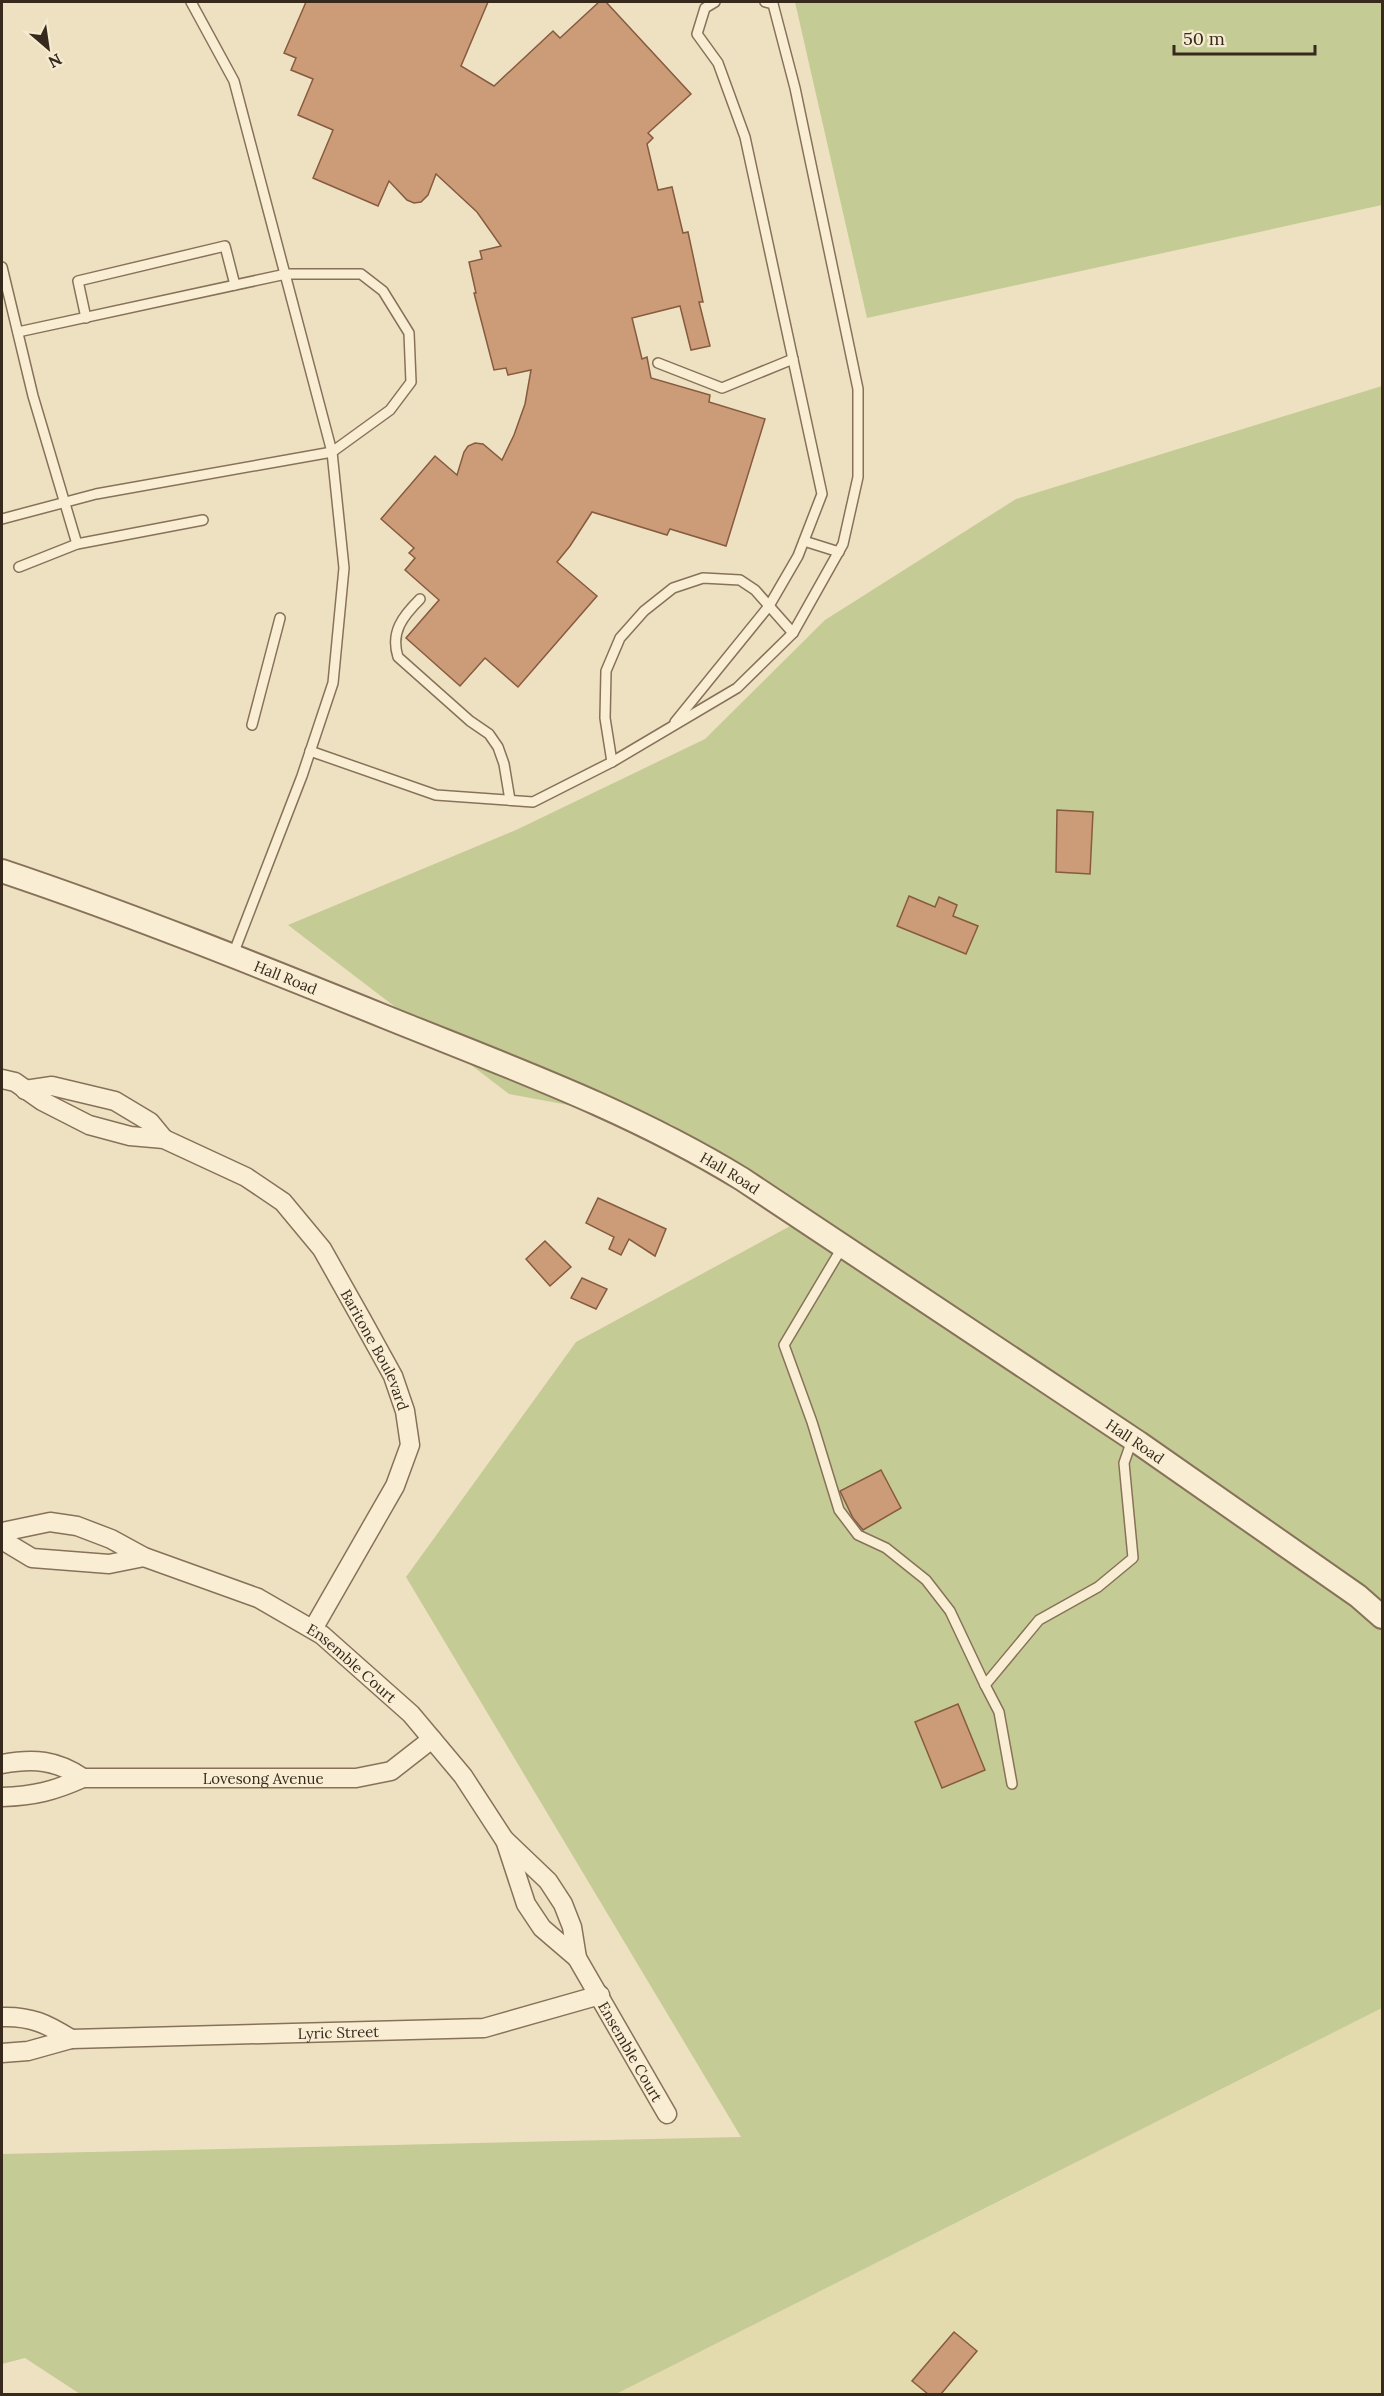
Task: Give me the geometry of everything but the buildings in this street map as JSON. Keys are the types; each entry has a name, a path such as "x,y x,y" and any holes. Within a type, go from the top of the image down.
{"street":[{"name":"Hall Road","path":"2,871 232,957 596,1101 691,1148 1132,1438 1358,1596 1383,1617"},
{"name":"Baritone Boulevard","path":"14,1084 89,1125 130,1136 164,1139 246,1177 283,1202 322,1249 393,1376 405,1411 410,1445 395,1486 313,1629"},
{"name":"Baritone Boulevard","path":"14,1084 52,1086 115,1101 150,1122 164,1139"},
{"name":"Ensemble Court","path":"2,1532 50,1522 77,1526 111,1539 144,1557 258,1599 322,1635 411,1714 463,1776 504,1839 548,1881 563,1904 572,1927 577,1958"},
{"name":"Ensemble Court","path":"2,1540 32,1558 109,1563 144,1557"},
{"name":"Lovesong Avenue","path":"2,1797 29,1796 56,1790 83,1778 356,1778 391,1770 432,1739"},
{"name":"Lovesong Avenue","path":"2,1764 40,1760 65,1766 83,1778"},
{"name":"Ensemble Court","path":"504,1839 526,1904 542,1928 577,1958 667,2114"},
{"name":"Lyric Street","path":"2,2053 28,2051 71,2039 484,2028 600,1995"},
{"path":"2,2018 19,2016 45,2023 71,2039"}],"lane":[{"path":"191,2 234,81 332,452 344,568 333,682 310,751 232,957"},
{"path":"669,728 769,606 798,556 822,494 745,137 718,63 697,34 705,8 715,2"},
{"path":"310,751 436,795 533,802 612,762 737,688 793,633 843,544 858,477 858,389 795,88 773,4 765,2"},
{"path":"86,318 78,281 225,246 235,285"},
{"path":"2,267 33,396 77,544"},
{"path":"2,519 96,494 332,452 390,410 411,382 409,333 383,291 361,274 286,274 18,332"},
{"path":"658,363 722,388 793,359"},
{"path":"19,567 77,544 202,520"},
{"path":"804,541 839,552"},
{"path":"612,762 605,718 606,671 620,638 644,611 673,588 703,578 740,580 755,590 793,633"},
{"path":"420,599 403,617 396,631 394,645 398,657 470,721 489,734 504,764 510,800"},
{"path":"252,725 280,618"},
{"path":"843,1246 784,1345 812,1422 839,1510 858,1535 886,1548 926,1580 950,1611 999,1712 1012,1784"},
{"path":"985,1685 1039,1620 1098,1587 1133,1558 1124,1463 1132,1438"}],"shaded area":[{"path":"1382,2008 1382,2394 616,2394"}],"green space":[{"path":"795,2 1382,2 1382,205 867,318"},
{"path":"1382,386 1382,2008 616,2394 80,2394 25,2358 2,2364 2,2154 741,2137 406,1577 576,1342 807,1217 671,1124 509,1094 288,925 516,830 705,739 825,620 1016,499"}]}
